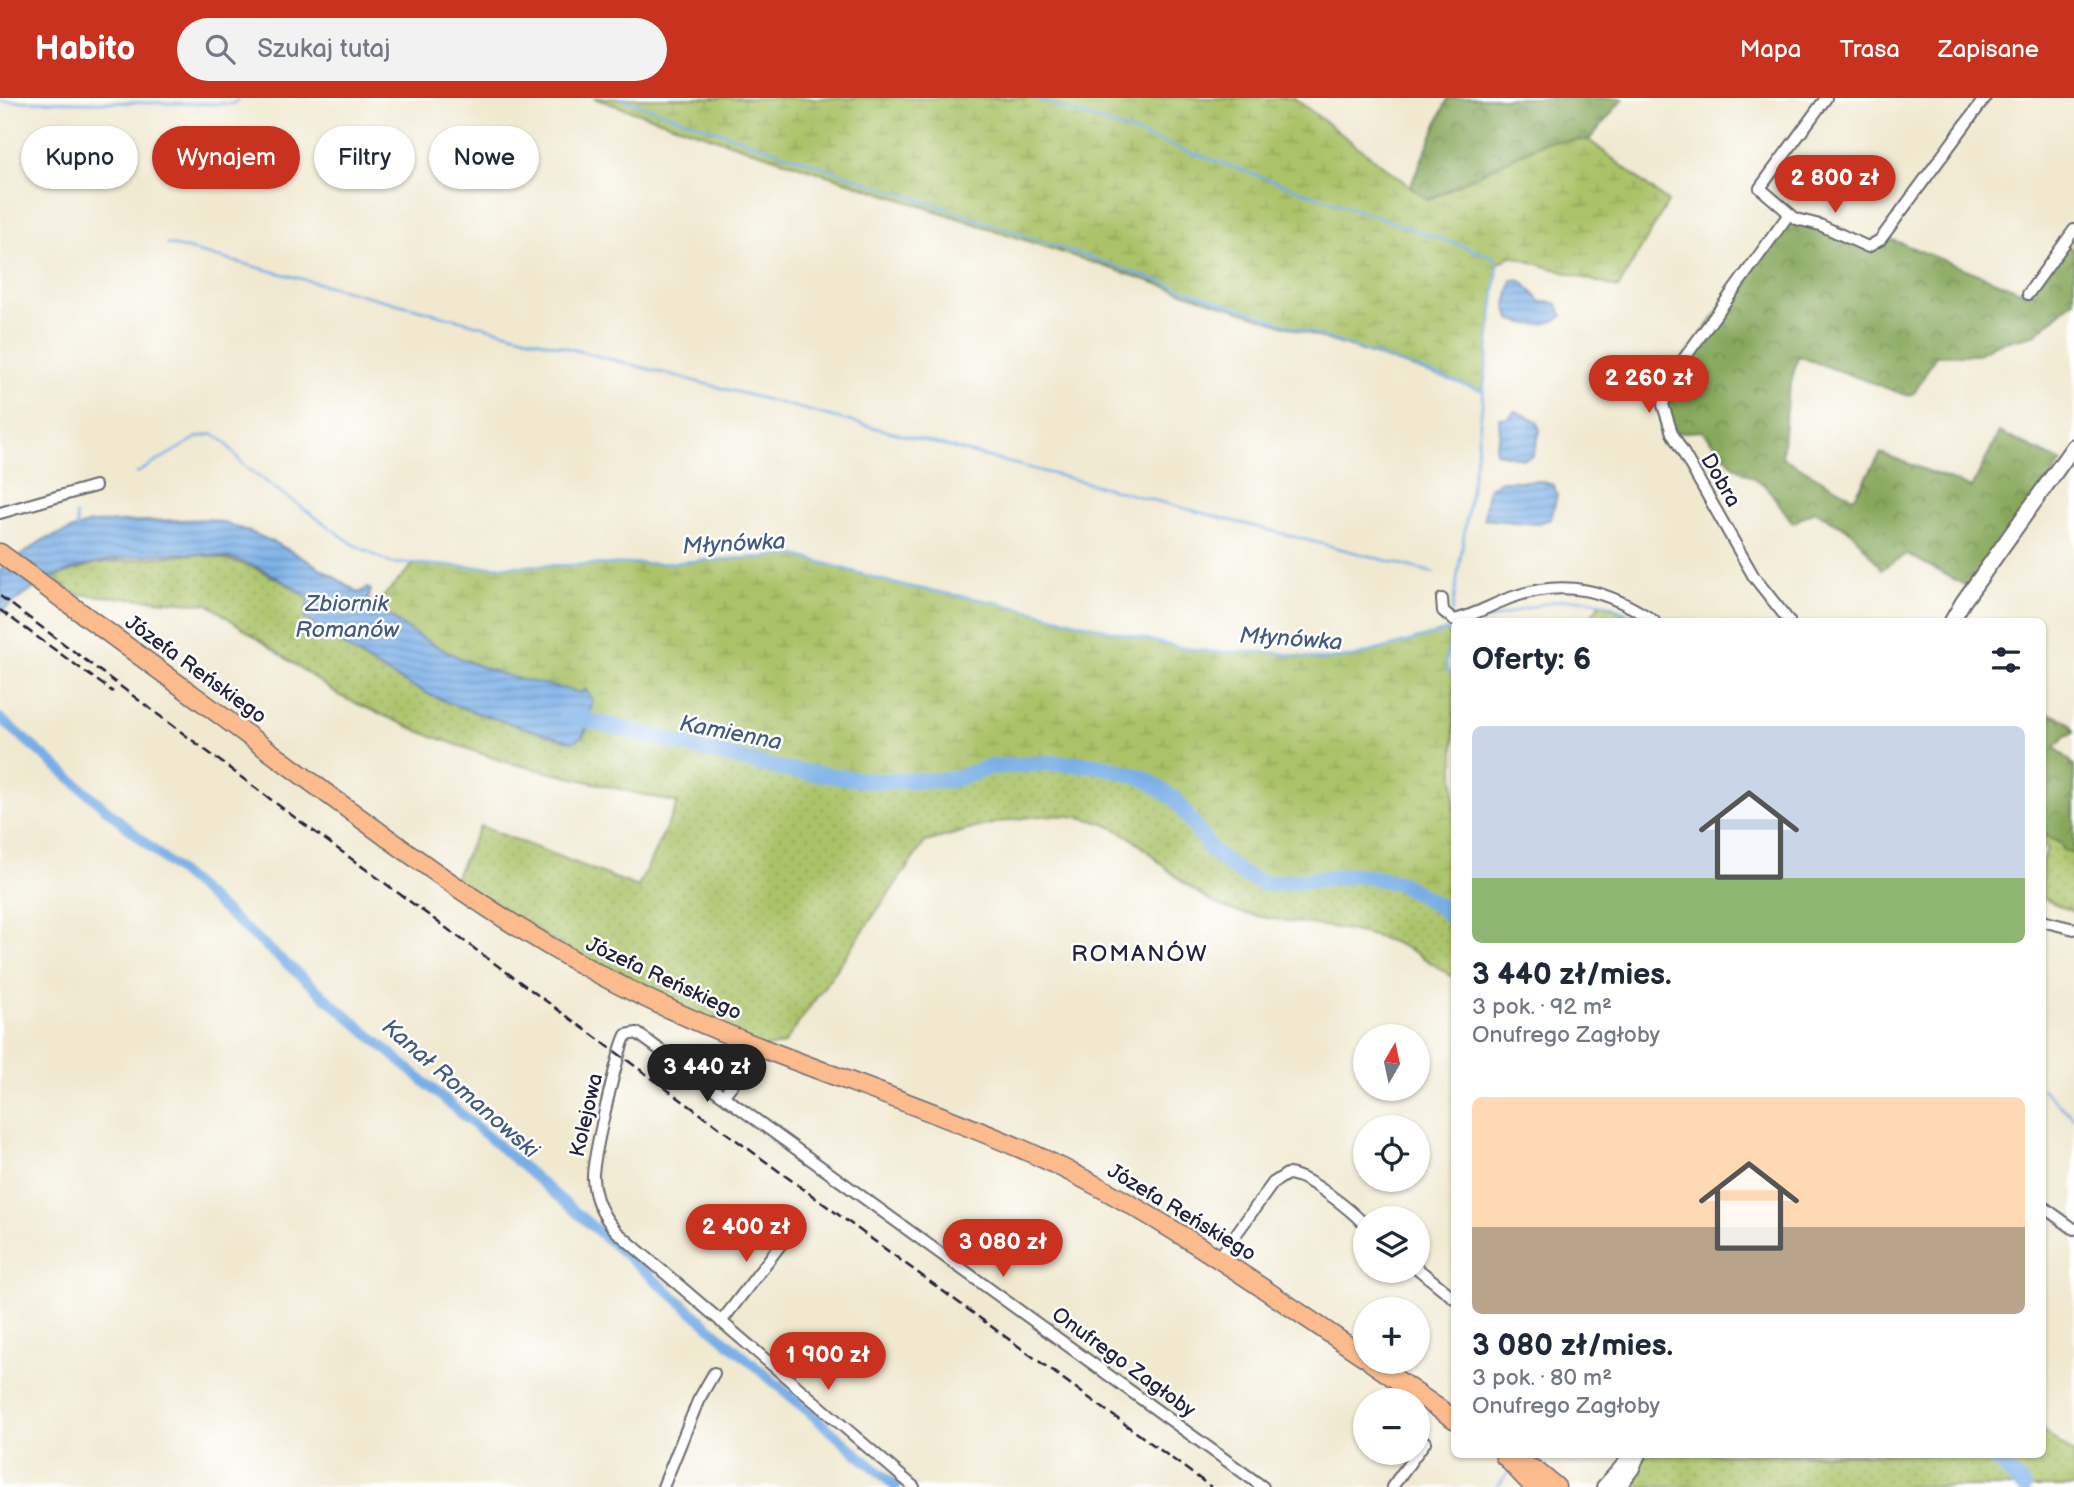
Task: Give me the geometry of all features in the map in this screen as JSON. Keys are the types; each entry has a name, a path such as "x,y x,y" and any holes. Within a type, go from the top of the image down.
{"main road":[{"name":"Józefa Reńskiego","path":"0,553 484,907 545,944 632,992 762,1048 935,1113 1035,1156 1133,1207 1218,1259 1353,1349"},
{"path":"1388,1374 1451,1417"},
{"path":"1507,1458 1531,1479 1556,1487"}],"street":[{"path":"1826,98 1760,188 1789,214 1859,245 1874,246 1985,98"},
{"name":"Dobra","path":"1787,618 1754,577 1672,433 1663,405 1665,385 1789,214"},
{"path":"2028,294 2074,230"},
{"path":"1954,618 2074,446"},
{"path":"0,513 96,486"},
{"path":"1459,618 1511,598 1539,591 1600,591 1649,618"},
{"path":"1442,599 1444,615 1451,618"},
{"path":"2046,922 2074,929"},
{"name":"Onufrego Zagłoby","path":"629,1034 637,1033 654,1044 1264,1487"},
{"name":"Kolejowa","path":"629,1034 624,1038 593,1167 595,1195 605,1219 914,1487"},
{"path":"723,1096 762,1048"},
{"path":"1218,1259 1273,1184 1287,1174 1300,1176 1353,1213"},
{"path":"2046,1209 2074,1229"},
{"path":"721,1322 795,1226"},
{"path":"1430,1279 1451,1296"},
{"path":"663,1487 698,1401 714,1373"},
{"path":"1604,1487 1632,1458"},
{"path":"1618,1487 1632,1468 1635,1458"},
{"path":"1392,1487 1408,1465"}],"green space":[{"path":"593,98 1294,98 1428,200 1545,142 1589,140 1668,202 1618,288 1511,256 1498,264 1483,391"},
{"path":"1448,98 1624,98 1589,140 1544,142 1428,200 1410,187"},
{"path":"1789,214 1859,245 1883,236 2028,294 2065,243 2074,250 2074,300 2036,334 1997,344 1976,355 1936,355 1915,392 1908,396 1798,356 1787,399 1782,457 1854,498 1881,453 1972,488 1999,432 2062,462 1972,589 1907,554 1882,569 1852,532 1814,511 1793,523 1766,486 1734,466 1702,431 1672,433 1664,413 1670,378"},
{"path":"193,554 240,563 281,581 309,598 584,735 592,721 781,769 872,781 950,780 991,767 1051,763 1097,765 1144,778 1176,800 1212,851 1240,873 1266,884 1360,875 1400,883 1440,907 1451,917 1451,976 1417,954 1384,939 1343,929 1259,917 1226,908 1189,887 1121,832 1094,821 1067,816 1039,816 982,826 925,842 784,1044 762,1048 711,1028 452,884 480,826 638,887 678,803 502,761 421,732 340,696 208,604 74,594 53,577 97,563"},
{"path":"796,555 896,584 999,603 1177,647 1212,652 1272,652 1321,660 1353,657 1448,630 1450,643 1446,665 1451,672 1451,917 1440,907 1400,883 1360,875 1266,884 1240,873 1212,851 1176,800 1144,778 1097,765 1051,763 992,767 950,780 872,781 781,769 482,695 357,624 414,564 476,567 664,563"},
{"path":"1601,602 1632,618 1590,618"},
{"path":"2046,713 2066,721 2074,733 2065,736 2055,747 2074,765 2074,853 2063,850 2061,844 2046,836"},
{"path":"2046,834 2074,852 2074,912 2046,900"},
{"path":"2046,1433 2074,1454 2074,1487 1618,1487 1640,1458 2046,1458"}],"water":[{"path":"1512,280 1522,281 1541,302 1556,303 1563,316 1550,323 1537,325 1510,319 1506,305"},
{"path":"1515,411 1537,421 1540,431 1533,456 1523,459 1497,453 1495,448 1500,434 1499,418 1508,418"},
{"path":"1501,481 1540,481 1554,485 1557,495 1551,519 1536,524 1484,519 1488,489"},
{"name":"Zbiornik Romanów","path":"209,519 269,540 359,593 367,588 371,590 368,600 402,626 439,648 479,666 519,679 582,693 585,689 593,700 584,735 573,742 476,713 407,684 354,653 304,618 309,598 260,569 239,560 209,555 163,554 93,564 47,580 0,612 0,570 43,540 90,523"}],"waterway":[{"path":"0,101 234,104 238,98"},
{"path":"620,98 1483,391"},
{"path":"1033,98 1493,257 1498,264 1477,450 1452,612"},
{"path":"167,244 1434,573"},
{"name":"Młynówka","path":"137,473 198,437 213,434 225,442 244,466 353,544 390,563 476,567 664,563 796,555 896,584 999,603 1177,647 1212,652 1272,652 1321,660 1353,657 1451,630"},
{"name":"Młynówka","path":"76,515 77,529"},
{"name":"Młynówka","path":"1493,618 1542,604 1580,599 1599,602 1633,618"},
{"path":"1450,647 1446,663 1451,672"},
{"name":"Kamienna","path":"567,715 781,769 872,781 950,780 991,767 1051,763 1097,765 1144,778 1176,800 1212,851 1240,873 1266,884 1360,875 1400,883 1440,907 1451,917"},
{"name":"Kanał Romanowski","path":"0,718 896,1487"},
{"name":"Młynówka","path":"2046,1093 2074,1118"},
{"name":"Kamienna","path":"1995,1458 2024,1487"},
{"path":"1497,1487 1510,1470"}],"railway":[{"path":"0,596 297,819 1211,1487"},
{"path":"0,610 113,692"}],"district":[{"name":"ROMANÓW","path":"1140,953"}]}
